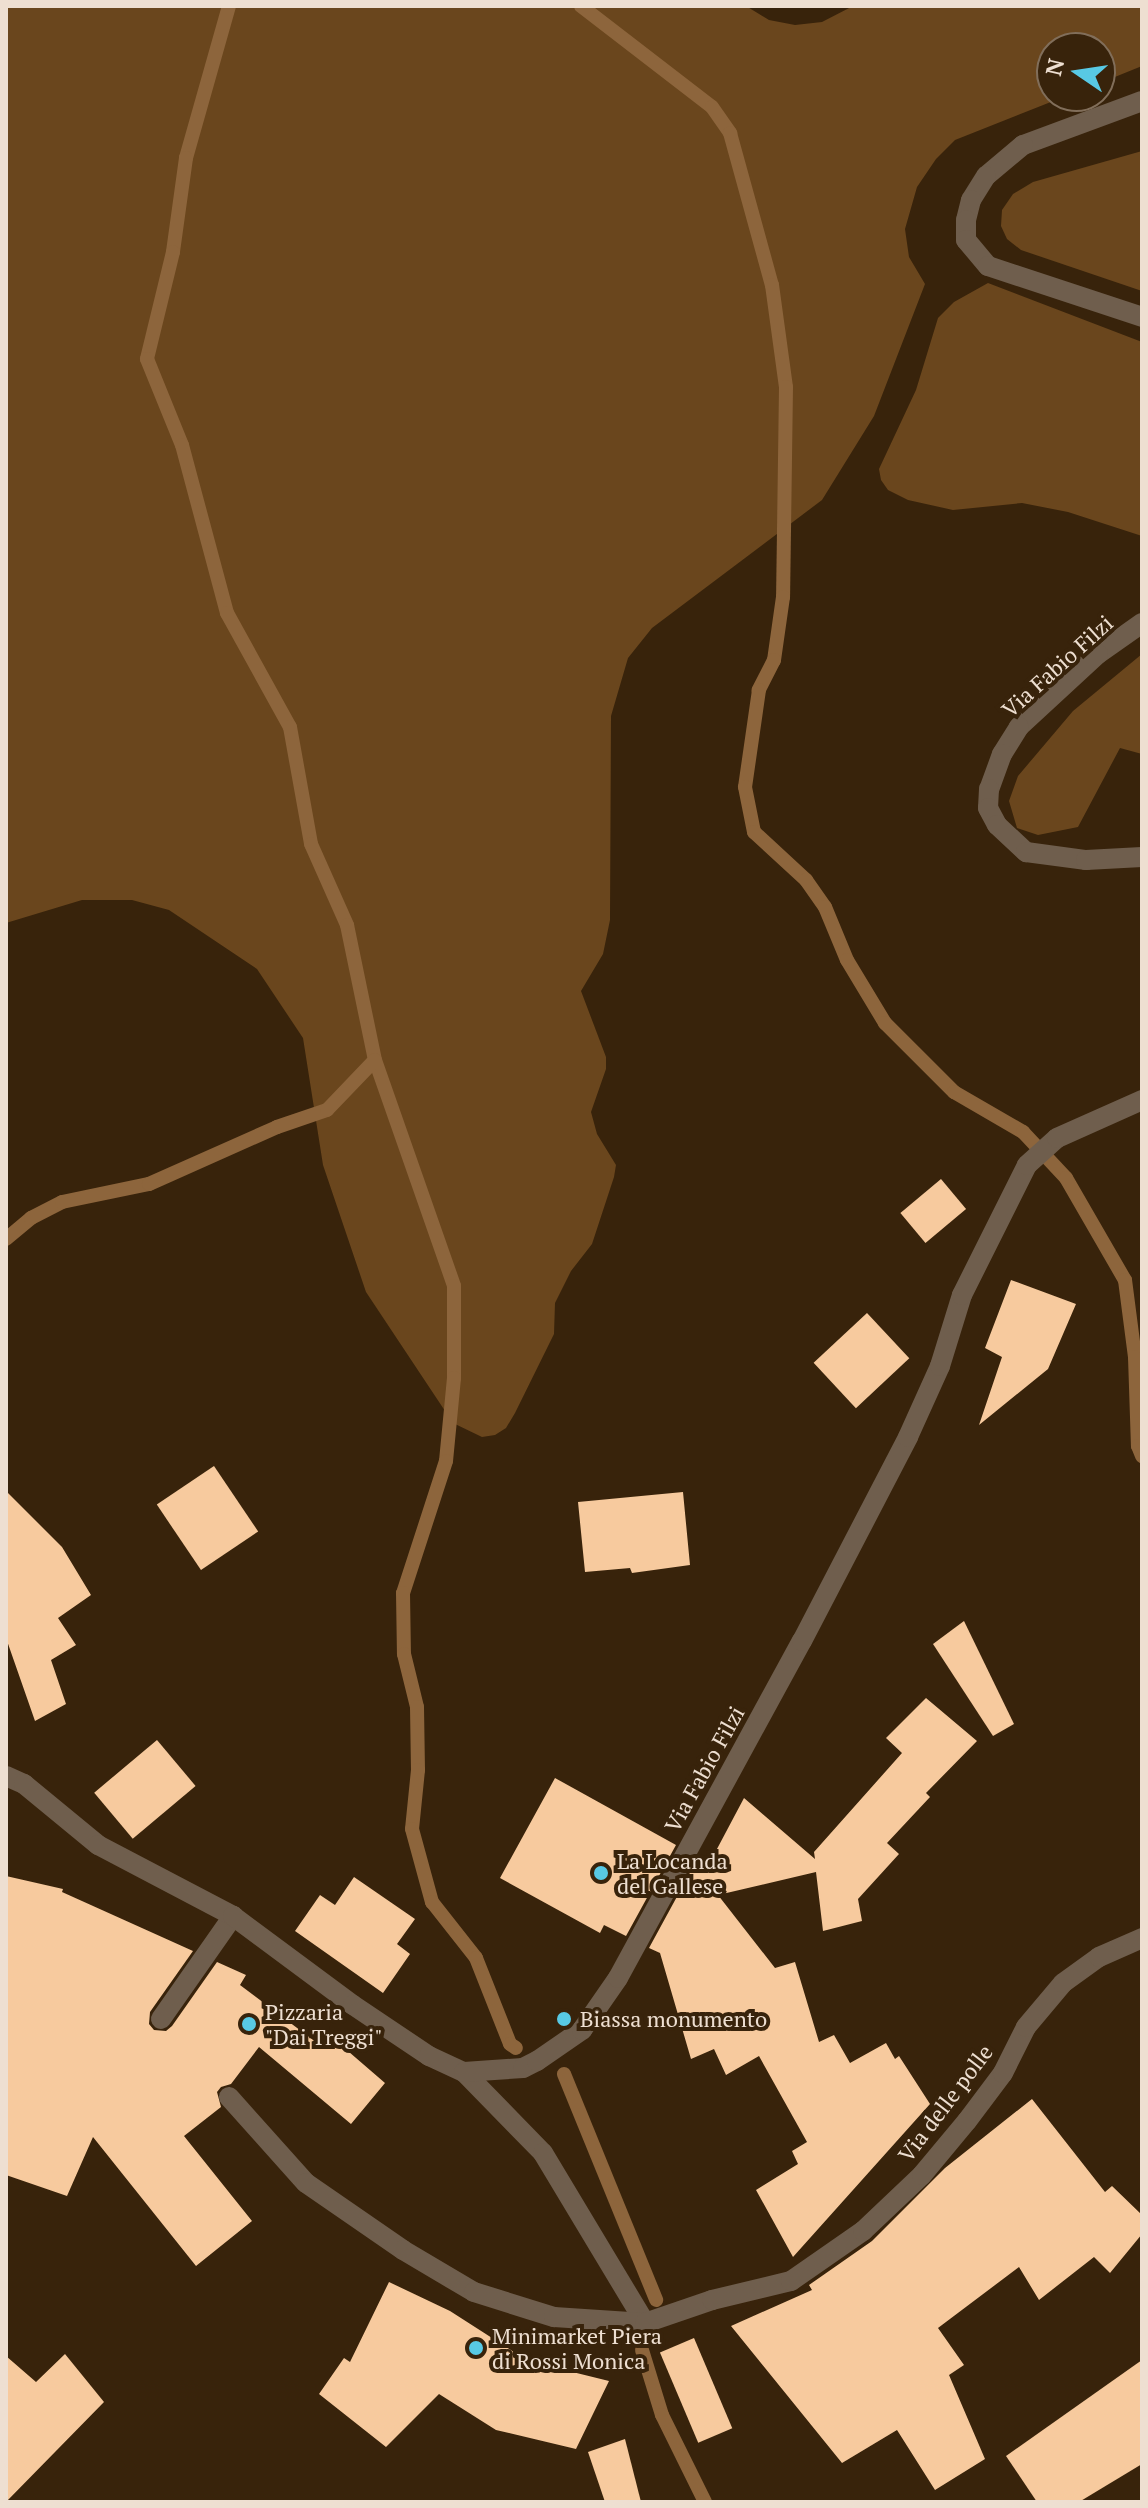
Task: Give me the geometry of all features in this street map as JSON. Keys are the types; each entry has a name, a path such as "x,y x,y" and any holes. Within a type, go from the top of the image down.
{"street":[{"path":"1142,101 1023,145 986,176 971,200 966,220 966,240 988,266 1142,317"},
{"name":"Via Fabio Filzi","path":"1142,623 1098,654 1019,727 1002,754 989,789 988,808 997,825 1026,852 1086,860 1142,857"},
{"name":"Via Fabio Filzi","path":"464,2072 523,2068 582,2030 618,1978 802,1641 908,1437 940,1366 962,1295 1027,1165 1057,1138 1142,1100"},
{"path":"6,1776 24,1784 98,1845 233,1916 394,2034 464,2072 543,2153 645,2323"},
{"path":"161,2019 233,1916"},
{"name":"Via delle polle","path":"645,2323 712,2300 791,2281 863,2231 922,2175 1003,2073 1026,2027 1063,1983 1099,1957 1142,1938"},
{"path":"229,2097 306,2183 361,2223 452,2280 513,2307 554,2317 645,2323"}],"shaded area":[{"path":"6,6 746,6 769,20 795,25 822,22 853,6 1142,6 1142,66 1116,77 1116,32 1036,32 1036,108 955,140 936,159 917,187 905,229 909,257 925,284 874,416 822,500 652,628 628,658 611,716 610,920 603,954 581,991 606,1057 606,1069 591,1112 597,1134 616,1165 592,1244 571,1271 555,1303 554,1334 506,1428 495,1435 482,1437 453,1423 366,1292 323,1165 303,1038 257,969 169,910 132,900 82,900 6,923"},
{"path":"1142,151 1142,291 1021,250 1007,239 1001,226 1002,210 1013,194 1033,182"},
{"path":"988,283 1142,342 1142,536 1068,512 1022,503 953,510 908,500 888,490 881,480 879,469 916,390 938,318 954,302"},
{"path":"1142,654 1142,754 1120,748 1078,827 1038,835 1017,828 1009,801 1018,776 1073,711"}],"building":[{"path":"941,1179 966,1209 925,1243 900,1213"},
{"path":"1011,1280 1076,1304 1048,1369 979,1425 1002,1357 985,1348"},
{"path":"867,1313 909,1358 856,1408 814,1363"},
{"path":"214,1466 258,1531 201,1570 157,1505"},
{"path":"6,1491 62,1547 91,1595 58,1618 76,1645 51,1660 66,1704 35,1721 6,1638"},
{"path":"683,1492 690,1565 632,1573 630,1568 585,1572 578,1502"},
{"path":"964,1621 1014,1724 993,1736 933,1644"},
{"path":"926,1698 977,1741 926,1793 930,1797 887,1843 899,1854 858,1899 862,1921 823,1931 816,1872 718,1895 775,1968 795,1962 819,2042 834,2035 850,2063 886,2043 895,2059 899,2056 930,2104 793,2257 756,2190 798,2164 792,2151 807,2142 759,2056 726,2075 714,2049 691,2059 660,1953 649,1948 698,1858 709,1864 744,1798 815,1859 814,1852 902,1753 886,1738"},
{"path":"157,1740 196,1786 133,1839 94,1793"},
{"path":"555,1778 676,1845 626,1936 604,1925 600,1933 500,1878"},
{"path":"6,1876 63,1889 62,1892 193,1951 150,2012 149,2024 154,2030 166,2031 172,2026 217,1962 246,1975 240,1985 325,2049 334,2039 385,2083 351,2124 259,2047 231,2084 217,2092 221,2107 184,2136 252,2221 196,2266 93,2137 67,2196 6,2175"},
{"path":"354,1877 415,1919 397,1944 410,1954 383,1993 295,1931 320,1895 335,1905"},
{"path":"1032,2099 1105,2192 1112,2186 1142,2215 1142,2234 1110,2273 1094,2257 1039,2300 1019,2267 938,2328 964,2365 949,2375 985,2459 935,2490 897,2430 842,2463 731,2326 812,2290 809,2285 872,2241 945,2168"},
{"path":"389,2282 450,2311 528,2361 609,2381 576,2449 496,2430 439,2394 386,2447 319,2394 344,2358 350,2362"},
{"path":"694,2338 732,2428 698,2443 660,2352"},
{"path":"65,2354 104,2402 6,2502 6,2356 36,2382"},
{"path":"1142,2360 1142,2464 1079,2502 1037,2502 1006,2456"},
{"path":"625,2439 641,2502 605,2502 588,2452"}],"waterway":[{"path":"229,6 186,158 173,252 147,359 182,445 227,613 290,727 311,844 347,925 375,1060 454,1286 454,1378 446,1461 403,1593 404,1654 417,1707 418,1770 412,1829 432,1902 476,1958 510,2044 516,2048"},
{"path":"581,6 712,107 730,133 772,285 786,387 783,597 774,660 759,690 745,787 754,832 806,880 825,907 847,960 885,1023 954,1092 1023,1132 1066,1178 1125,1280 1135,1357 1138,1446 1142,1456"},
{"path":"6,1239 31,1218 62,1202 149,1184 277,1127 327,1110 375,1060"},
{"path":"564,2074 656,2300"},
{"path":"642,2350 662,2415 705,2502"}],"place":[{"name":"La Locanda del Gallese","path":"601,1873"},
{"name":"Biassa monumento","path":"564,2019"},
{"name":"Pizzaria \"Dai Treggi\"","path":"249,2024"},
{"name":"Minimarket Piera di Rossi Monica","path":"476,2348"}]}
